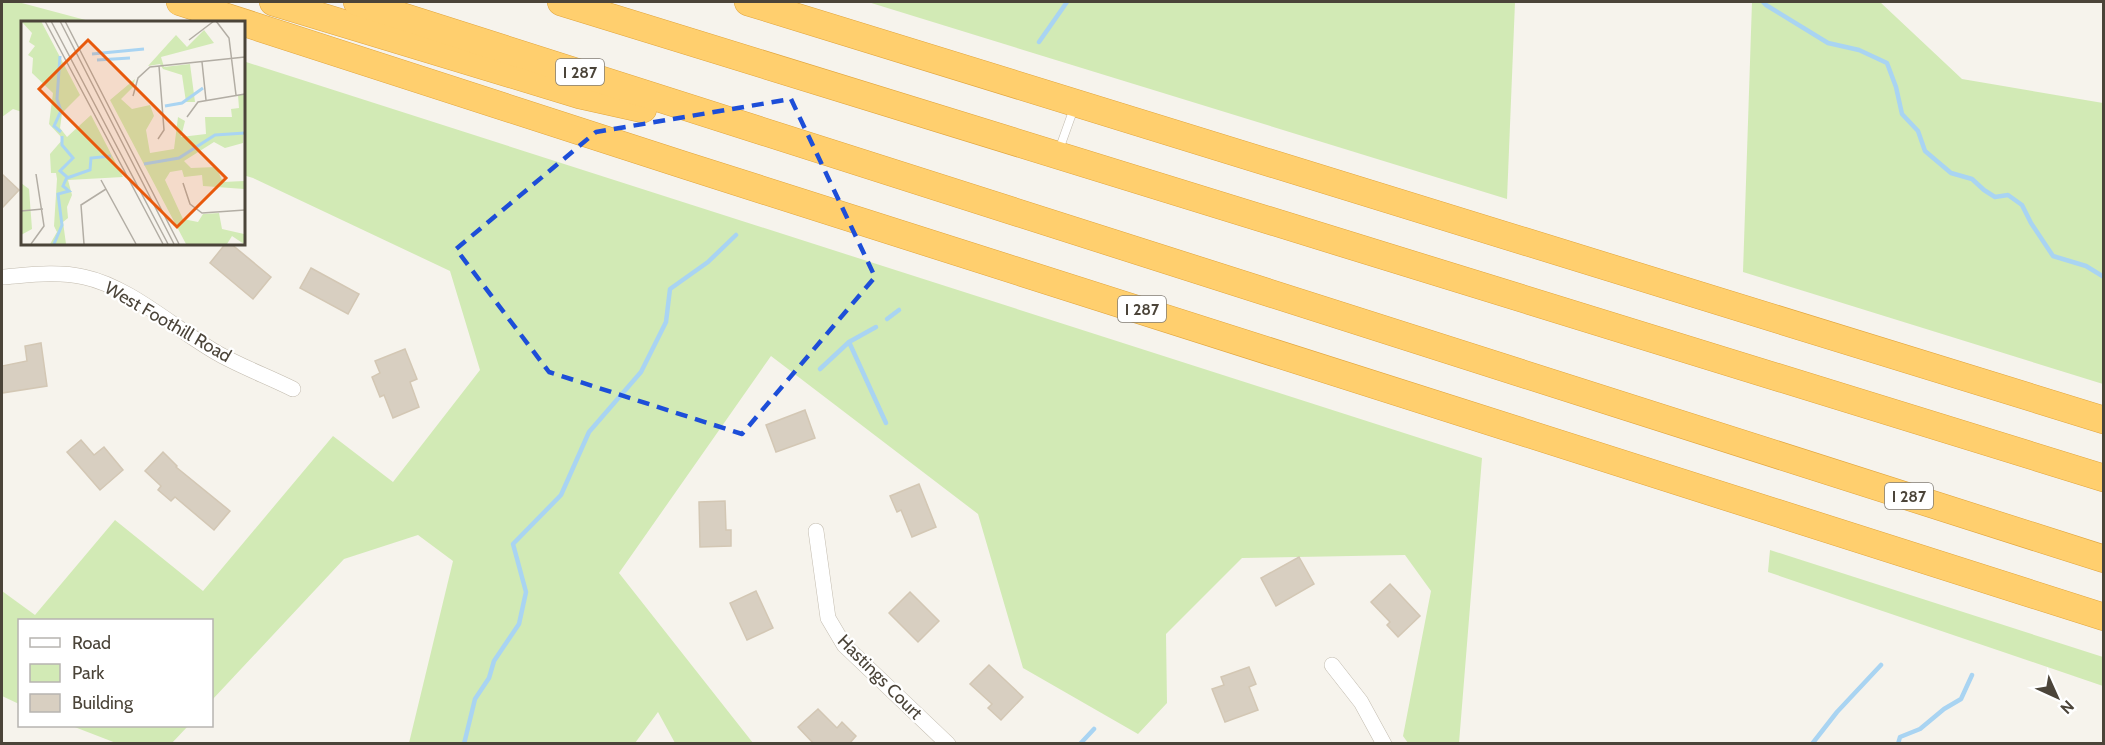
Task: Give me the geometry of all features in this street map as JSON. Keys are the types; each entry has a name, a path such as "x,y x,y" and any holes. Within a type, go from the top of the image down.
{"highway":[{"name":"I 287","path":"180,2 239,21"},
{"path":"273,2 580,95 804,144"},
{"name":"I 287","path":"357,2 2103,559"},
{"path":"561,2 2103,478"},
{"path":"748,2 2103,420"},
{"name":"I 287","path":"244,23 687,166 2103,616"}],"street":[{"name":"West Foothill Road","path":"2,277 42,273 82,276 103,283 146,307 219,354 293,389"},
{"name":"Hastings Court","path":"816,531 828,618 844,645 948,744"},
{"path":"1332,665 1361,702 1384,744"}],"lane":[{"path":"1057,155 1076,103"}],"highlighted area":[{"path":"791,99 875,277 742,434 549,372 456,249 596,132"}],"green space":[{"path":"2,2 18,2 89,21 21,21 21,112 13,109 2,117"},
{"path":"868,2 1515,2 1507,199"},
{"path":"1752,2 1880,2 1962,79 2103,103 2103,384 1743,272"},
{"path":"244,61 1482,458 1459,743 1408,743 1403,736 1431,591 1405,555 1242,558 1166,634 1167,703 1138,734 1023,668 978,514 771,356 619,573 753,743 675,743 658,712 635,743 409,743 453,561 418,535 344,559 213,699 213,619 18,619 18,704 2,696 2,591 35,615 115,520 203,591 333,436 393,482 480,370 450,271 244,175"},
{"path":"1770,550 2103,657 2103,686 1768,572"},
{"path":"75,727 187,727 171,744 116,743"}],"building":[{"path":"2,174 19,190 2,208"},
{"path":"225,244 231,244 271,277 253,299 210,263"},
{"path":"311,268 359,294 348,314 300,288"},
{"path":"41,343 47,386 2,393 2,366 27,361 25,346"},
{"path":"405,349 417,379 410,382 419,407 393,418 384,395 380,397 372,377 380,373 375,361"},
{"path":"805,410 815,438 776,452 766,425"},
{"path":"81,440 94,455 104,447 123,470 100,490 67,452"},
{"path":"163,452 176,467 230,511 214,530 175,497 171,501 158,490 161,486 145,471"},
{"path":"919,484 936,527 912,537 901,510 897,512 890,496"},
{"path":"725,501 726,530 731,530 731,546 700,547 699,502"},
{"path":"1299,557 1314,584 1276,606 1261,578"},
{"path":"1390,584 1420,616 1398,637 1387,625 1390,622 1371,602"},
{"path":"756,591 773,628 747,640 730,603"},
{"path":"910,592 939,621 918,642 889,613"},
{"path":"989,665 1023,697 1001,720 988,708 992,704 970,684"},
{"path":"1249,667 1256,684 1249,687 1258,710 1225,722 1212,689 1224,685 1221,677"},
{"path":"818,709 837,728 842,722 856,736 849,744 814,744 798,727"}],"waterway":[{"path":"1039,42 1067,2"},
{"path":"1763,2 1828,43 1859,50 1887,63 1896,87 1902,114 1918,131 1925,151 1951,173 1972,179 1995,197 2008,195 2022,205 2053,256 2086,266 2104,277"},
{"path":"464,744 475,699 489,678 494,661 519,624 526,592 513,544 561,495 589,432 641,372 666,322 670,289 708,262 736,235"},
{"path":"887,319 899,310"},
{"path":"820,369 849,342 876,327"},
{"path":"849,342 886,423"},
{"path":"1812,744 1837,712 1881,665"},
{"path":"1898,744 1900,737 1920,729 1944,709 1961,699 1972,675"},
{"path":"1080,744 1094,729"}]}
